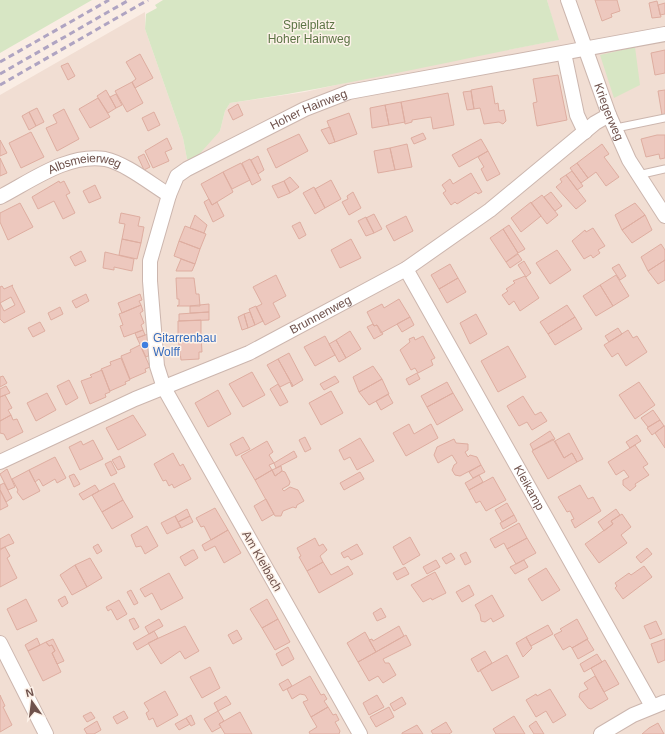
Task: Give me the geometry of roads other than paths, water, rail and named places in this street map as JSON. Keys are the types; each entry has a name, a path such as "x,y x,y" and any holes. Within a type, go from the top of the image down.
{"street":[{"name":"Kriegerweg","path":"568,0 584,49 612,122 629,160 665,216"},
{"name":"Hoher Hainweg","path":"164,388 157,366 150,280 150,261 168,195 177,176 187,169 316,104 349,92 665,34"},
{"path":"564,53 577,115 584,132"},
{"name":"Brunnenweg","path":"0,462 121,405 249,353 406,269 490,210 595,123 612,122"},
{"name":"Albsmeierweg","path":"0,197 63,165 86,159 106,160 125,168 168,195"},
{"name":"Kleikamp","path":"406,269 658,704"},
{"name":"Am Kleibach","path":"164,388 360,734"},
{"path":"0,643 46,734"},
{"path":"601,734 633,715 658,704"}],"lane":[{"path":"612,122 665,118"},
{"path":"638,175 665,169"}],"railway":[{"path":"0,62 109,0"},
{"path":"0,74 129,0"},
{"path":"0,85 148,0"}],"place":[{"name":"Gitarrenbau Wolff","path":"145,345"}],"park label":[{"name":"Spielplatz Hoher Hainweg","path":"309,32"}]}
